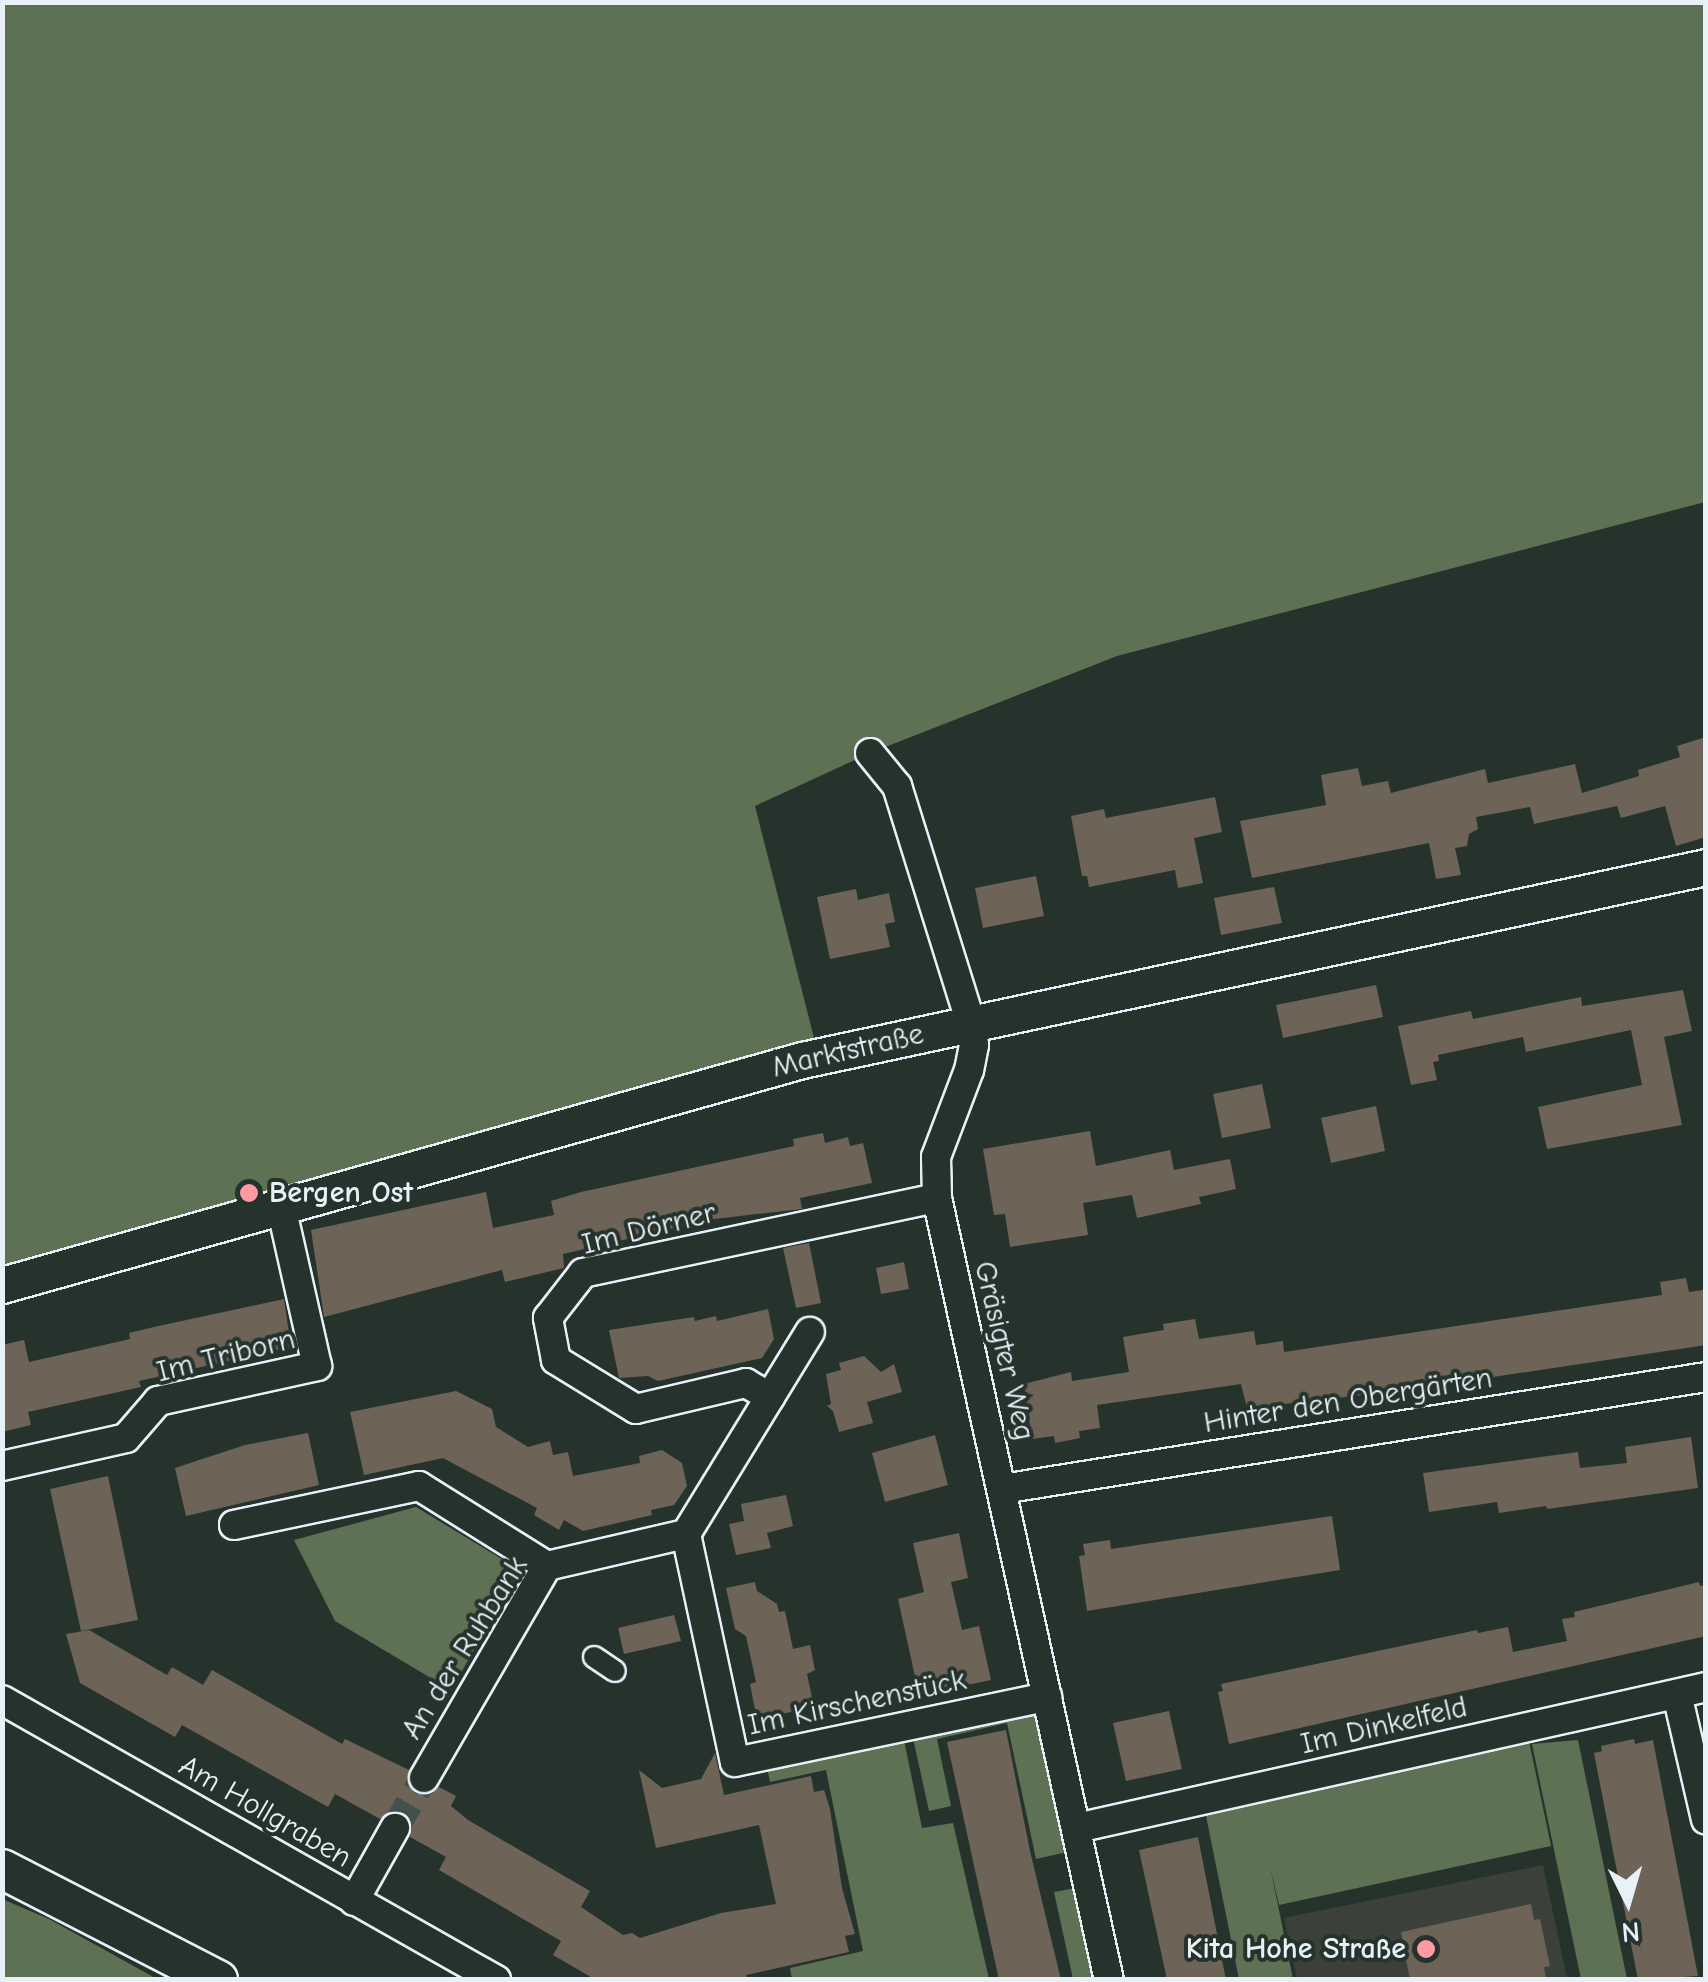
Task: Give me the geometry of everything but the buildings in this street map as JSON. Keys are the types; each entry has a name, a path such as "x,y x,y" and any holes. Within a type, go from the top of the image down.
{"main road":[{"path":"2,1869 218,1980"}],"street":[{"name":"Gräsigter Weg","path":"870,753 897,786 971,1023 974,1044 969,1070 936,1157 937,1198 1109,1980"},
{"name":"Marktstraße","path":"2,1285 802,1060 1706,867"},
{"name":"Im Dörner","path":"770,1397 746,1383 636,1409 556,1360 548,1318 583,1273 937,1198"},
{"name":"Im Triborn","path":"2,1466 126,1438 158,1401 318,1366 281,1206"},
{"path":"686,1534 810,1332"},
{"name":"Hinter den Obergärten","path":"1002,1489 1706,1377"},
{"path":"234,1525 419,1486 547,1566"},
{"name":"An der Ruhbank","path":"424,1778 547,1566 686,1534"},
{"name":"Im Kirschenstück","path":"686,1534 735,1762 1046,1697"},
{"path":"594,1657 615,1671"},
{"name":"Im Dinkelfeld","path":"1077,1828 1706,1688"},
{"path":"1677,1694 1706,1820"},
{"name":"Am Hollgraben","path":"2,1700 496,1980"},
{"path":"354,1901 395,1828"}],"shaded area":[{"name":"Kita Hohe Straße","path":"1543,1865 1567,1979 1297,1979 1284,1918"}],"green space":[{"path":"3,3 1705,3 1705,502 1117,656 870,753 755,806 815,1042 3,1283"},
{"path":"416,1507 520,1570 451,1690 335,1621 294,1540"},
{"path":"1035,1702 1067,1852 1036,1859 1007,1723 937,1739 951,1806 929,1811 911,1729"},
{"path":"903,1735 922,1828 953,1823 989,1979 792,1979 790,1968 863,1951 826,1770 770,1782 766,1763"},
{"path":"1578,1740 1627,1979 1581,1979 1532,1744"},
{"path":"1529,1741 1551,1846 1279,1905 1270,1866 1293,1979 1239,1979 1206,1816"},
{"path":"1076,1888 1095,1979 1073,1979 1054,1892"},
{"path":"2,1899 49,1919 157,1979 3,1979"}],"tunnel":[{"path":"395,1828 424,1778"}],"place":[{"name":"Bergen Ost","path":"249,1193"},
{"name":"Kita Hohe Straße","path":"1426,1949"}]}
